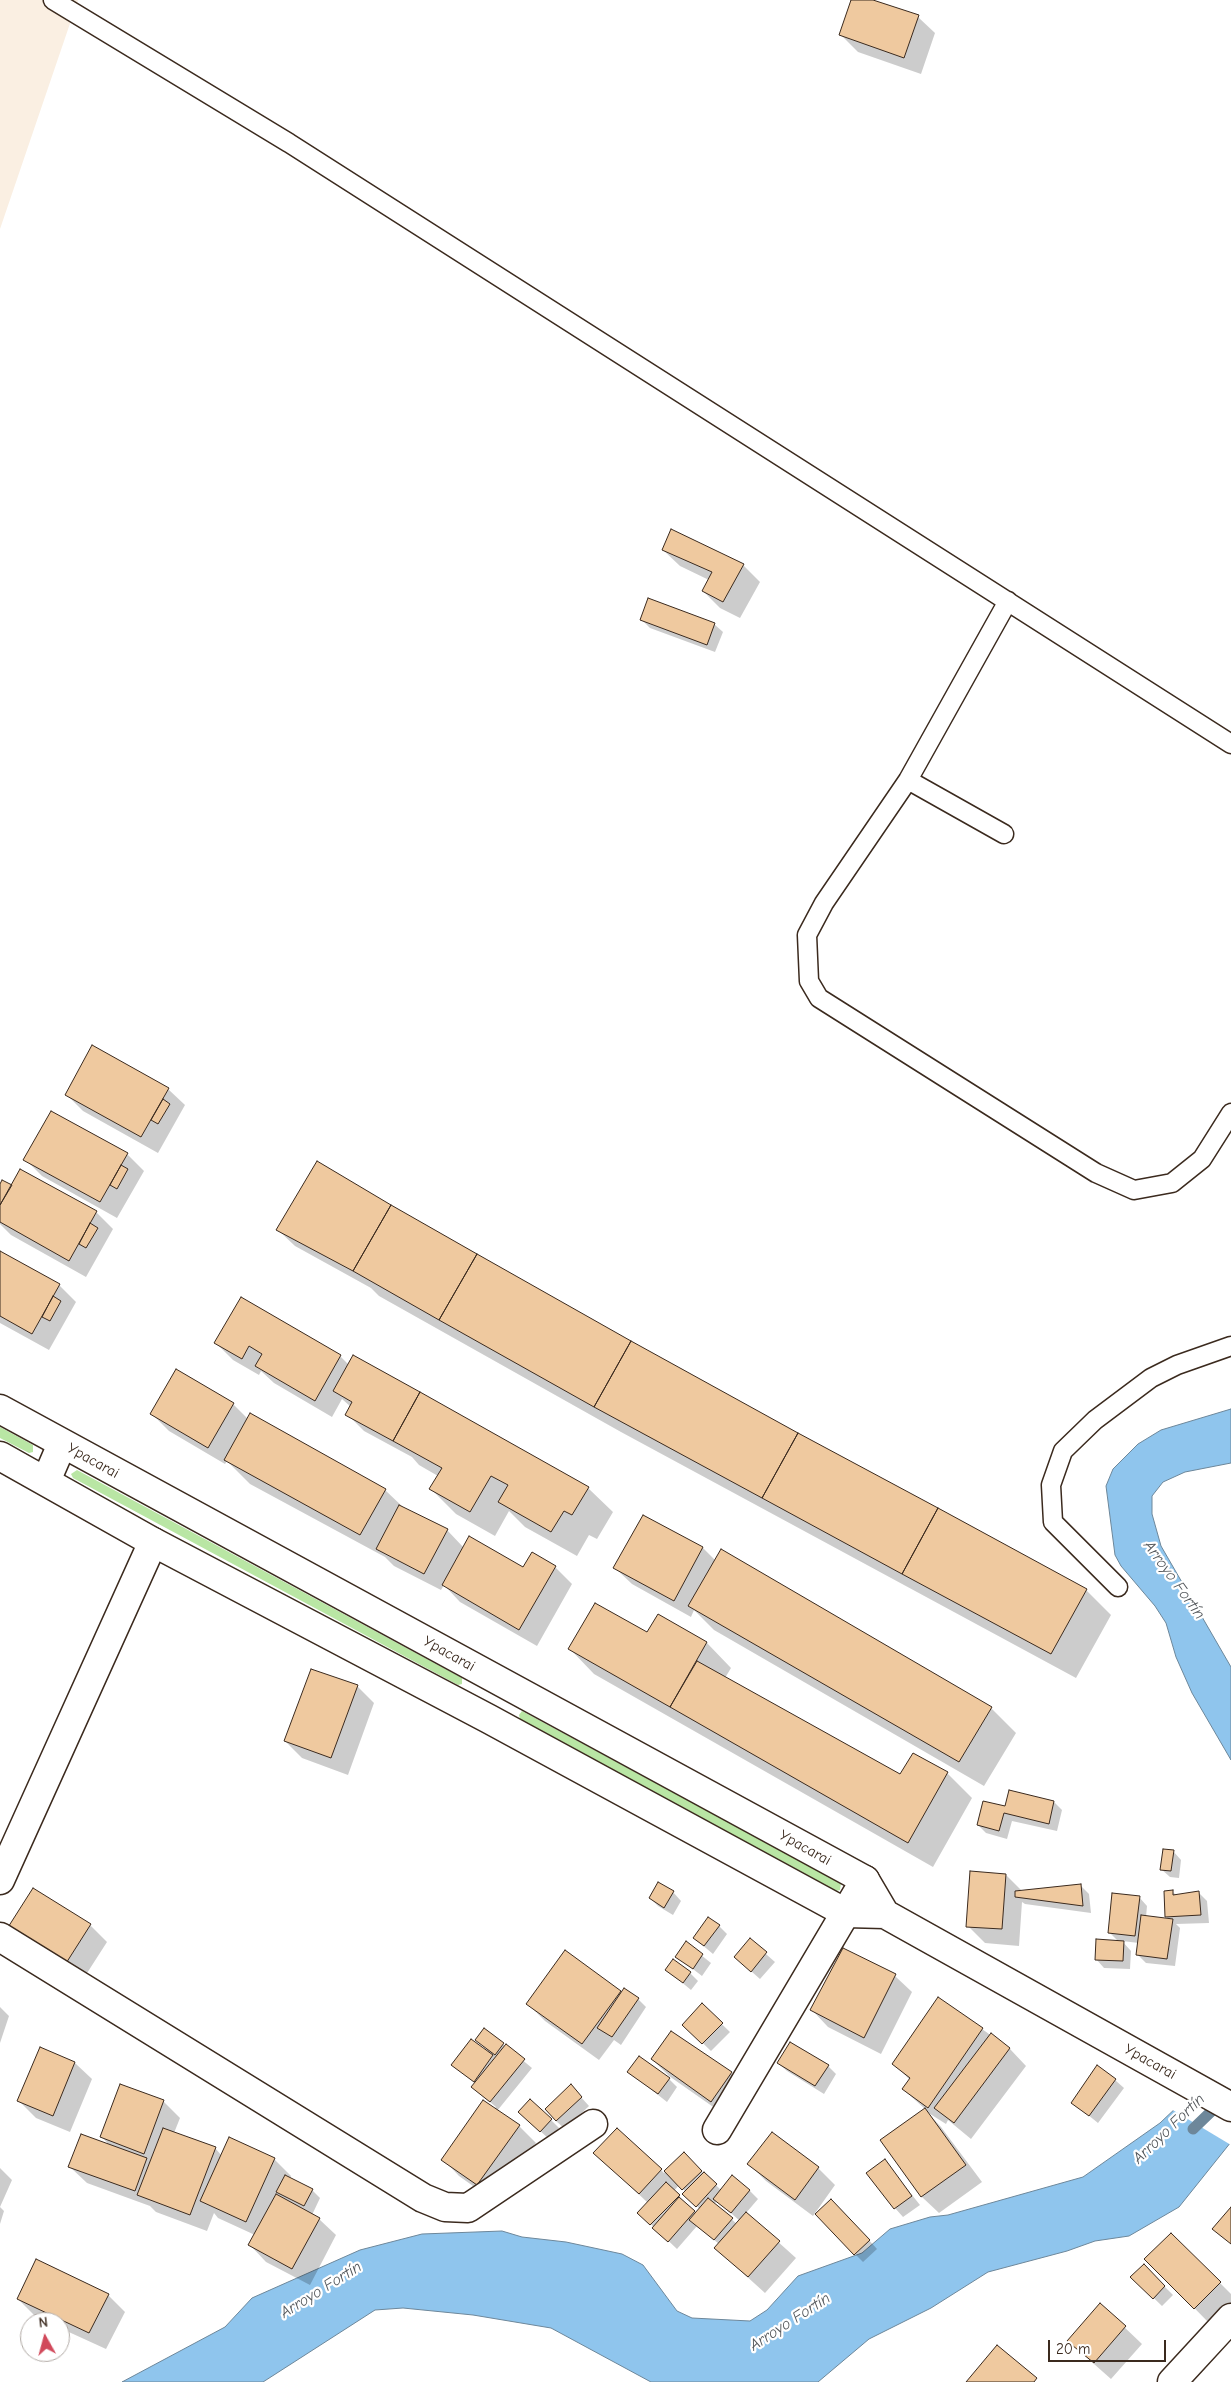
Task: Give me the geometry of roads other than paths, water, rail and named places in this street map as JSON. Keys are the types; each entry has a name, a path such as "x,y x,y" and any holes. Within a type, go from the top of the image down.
{"street":[{"name":"Ypacarai","path":"0,1408 62,1444 865,1880"},
{"path":"46,1481 62,1444"},
{"name":"Ypacarai","path":"0,1456 153,1542 490,1719 846,1913 885,1914 1231,2107"},
{"path":"0,1880 153,1542"},
{"path":"490,1719 509,1686"},
{"path":"759,1865 780,1834"},
{"path":"717,2130 865,1880 885,1914"},
{"path":"0,1936 423,2198 445,2207 468,2208 593,2124"},
{"path":"1172,2382 1231,2318"}],"lane":[{"path":"53,0 289,143 1231,744"},
{"path":"1008,601 908,780 824,903 807,936 810,982 819,998 1096,1173 1134,1190 1172,1183 1202,1159 1231,1114"},
{"path":"908,780 1004,834"},
{"path":"1118,1587 1053,1522 1051,1485 1063,1451 1095,1420 1151,1378 1178,1365 1231,1346"}],"water":[{"path":"1231,1409 1231,1463 1185,1472 1163,1482 1152,1496 1152,1514 1161,1546 1231,1667 1231,1760 1192,1693 1176,1657 1166,1623 1155,1606 1121,1566 1115,1555 1106,1486 1113,1469 1138,1444 1161,1430"},
{"path":"1179,2105 1231,2142 1179,2207 1129,2236 1095,2241 1067,2251 988,2272 931,2308 869,2339 818,2382 651,2382 551,2328 473,2315 403,2308 375,2310 263,2382 122,2382 225,2327 252,2298 360,2250 422,2234 502,2231 522,2237 566,2242 622,2254 643,2265 677,2311 692,2318 750,2321 767,2310 798,2276 862,2253 890,2229 930,2217 948,2215 1083,2177 1160,2123"}],"waterway":[{"name":"Arroyo Fortín","path":"1193,2129 1221,2102"}]}
